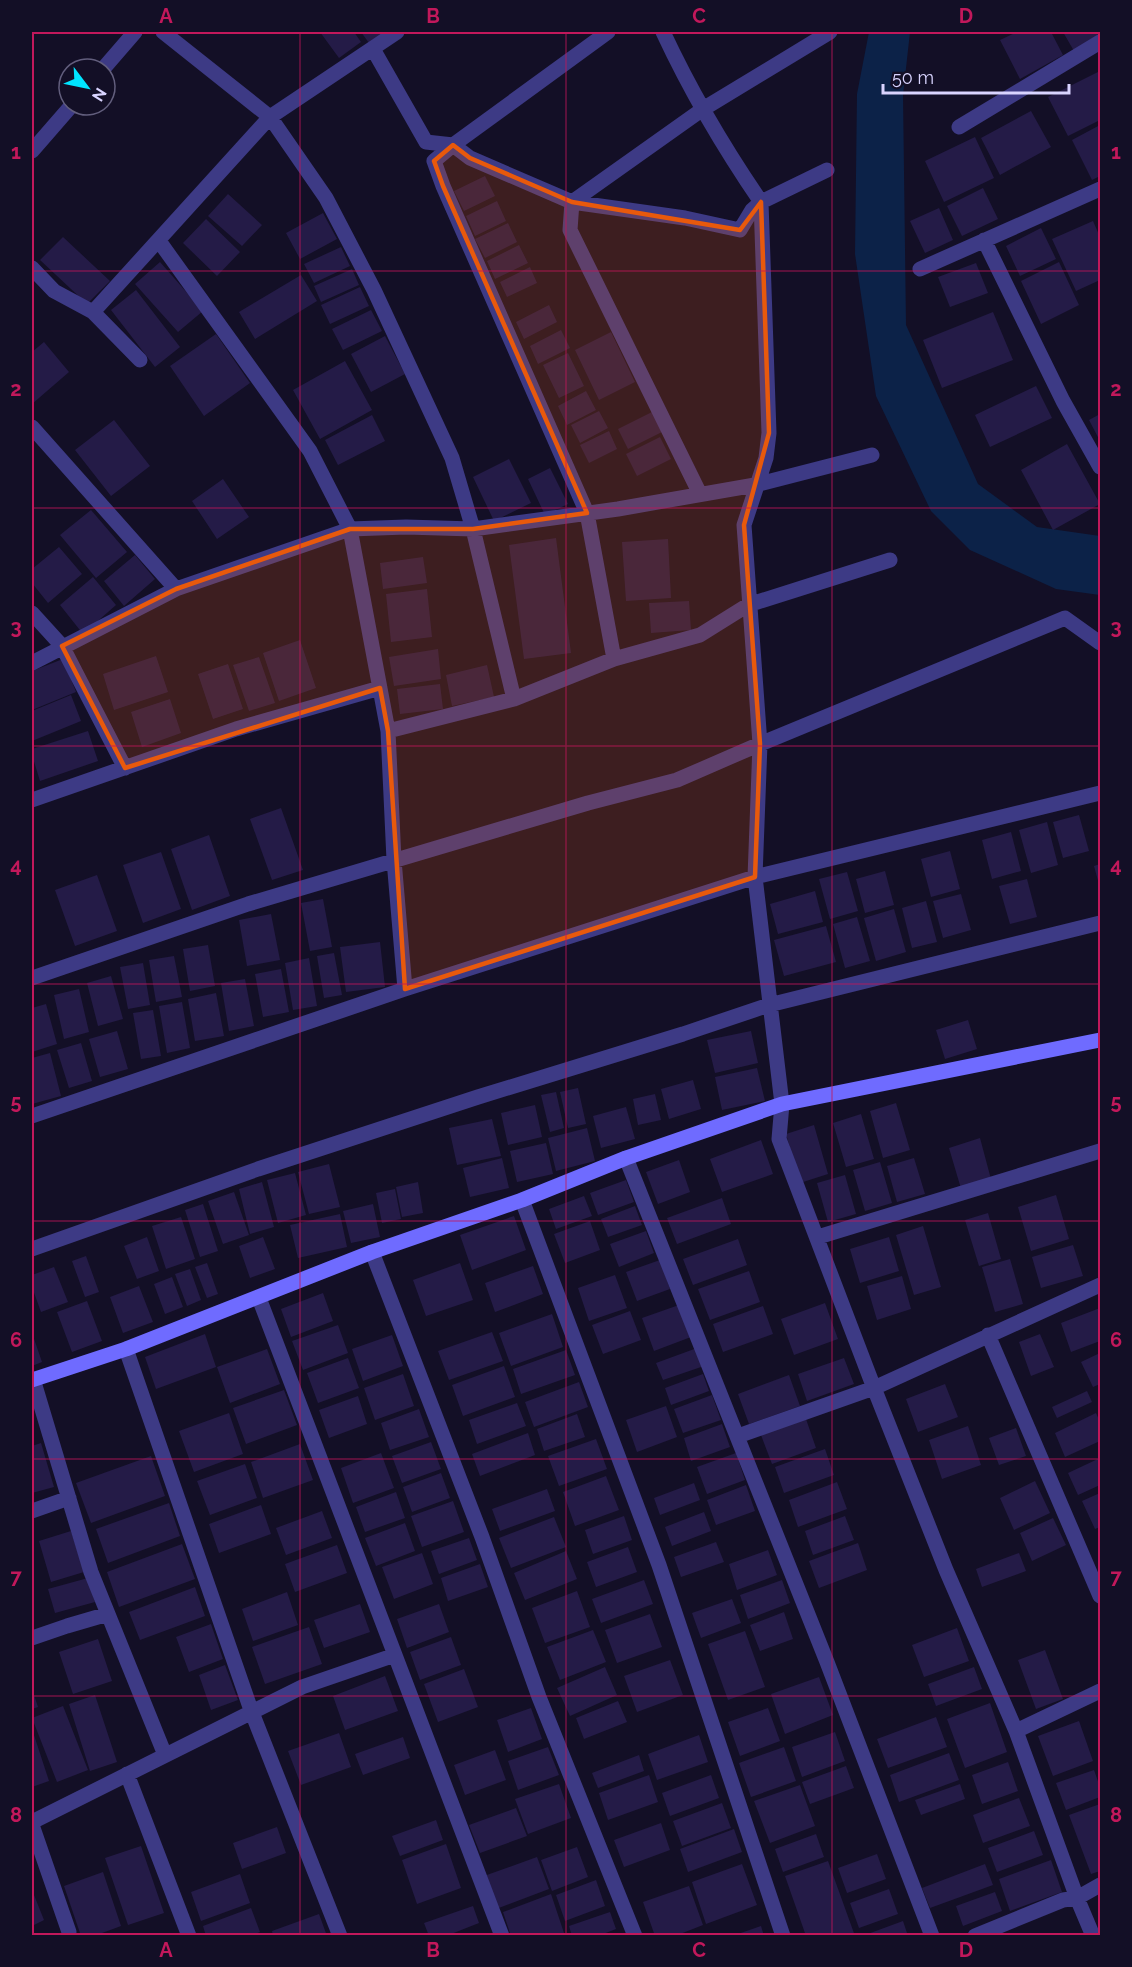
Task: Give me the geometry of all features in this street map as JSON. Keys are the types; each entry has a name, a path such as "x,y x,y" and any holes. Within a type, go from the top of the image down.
{"street":[{"path":"113,57 135,32"},
{"path":"162,32 270,117 326,198 374,290 452,458 473,529 514,699"},
{"path":"93,312 270,117 397,32"},
{"path":"608,32 434,161 586,513 614,659"},
{"path":"663,32 729,155 761,202 769,433 766,458 755,485 744,525 748,605 760,744 755,877 782,1104 779,1138 874,1388 946,1569 1016,1731 1077,1898 1093,1935"},
{"path":"572,202 703,109 830,32"},
{"path":"959,127 1101,42"},
{"path":"372,49 426,142 453,145 470,158 572,202 685,218 740,230 752,210 761,202 827,170"},
{"path":"32,152 62,117"},
{"path":"920,269 1100,192"},
{"path":"572,202 570,230 700,494"},
{"path":"984,240 1063,401 1101,467"},
{"path":"159,241 310,451 350,529 388,731 394,860 405,989"},
{"path":"32,268 54,291 93,312 140,360"},
{"path":"32,427 176,589"},
{"path":"32,663 176,589 350,529 406,527 473,529 656,504 755,485 872,455"},
{"path":"388,731 514,699 614,659 700,635 748,605 890,560"},
{"path":"32,613 62,646 125,768"},
{"path":"32,978 248,904 588,803 677,780 1065,618 1101,643"},
{"path":"32,800 236,729 380,688"},
{"path":"32,1116 405,989 755,877 1101,793"},
{"path":"32,1249 258,1169 769,1005 1101,923"},
{"path":"165,1755 91,1572 32,1380 126,1349 372,1252 522,1200 626,1158 782,1104 1101,1040"},
{"path":"818,1237 1101,1151"},
{"path":"626,1158 738,1436 932,1935"},
{"path":"522,1200 659,1565 783,1935"},
{"path":"372,1252 482,1537 539,1697 635,1935"},
{"path":"738,1436 874,1388 1101,1285"},
{"path":"259,1298 502,1935"},
{"path":"988,1335 1101,1596"},
{"path":"126,1349 251,1710 340,1935"},
{"path":"32,1511 69,1498"},
{"path":"32,1638 108,1614"},
{"path":"69,1932 32,1824 251,1710 302,1686 395,1655"},
{"path":"1016,1731 1101,1691"},
{"path":"128,1774 189,1935"},
{"path":"975,1935 1063,1900 1077,1898 1101,1885"}],"highlighted area":[{"path":"453,145 470,158 572,202 740,230 761,202 769,433 744,525 760,744 755,877 405,989 388,731 380,688 125,768 62,646 176,589 350,529 473,529 587,513 443,186 434,161"}],"water":[{"path":"869,32 910,32 903,95 906,325 978,484 1037,527 1100,536 1100,595 1056,589 970,550 931,511 876,396 855,254 857,94"}],"building":[{"path":"320,32 354,32 361,42 339,58"},
{"path":"361,32 386,32 369,43"},
{"path":"1017,32 1051,32 1063,55 1020,79 1000,40"},
{"path":"1063,32 1100,32 1100,37 1074,51"},
{"path":"1100,71 1100,120 1068,136 1048,97"},
{"path":"1031,111 1051,147 1000,175 981,138"},
{"path":"1100,125 1100,176 1092,180 1072,140"},
{"path":"975,137 994,178 944,202 925,161"},
{"path":"485,176 495,196 464,211 454,191"},
{"path":"983,188 998,219 962,236 947,206"},
{"path":"228,194 262,225 242,246 208,216"},
{"path":"497,201 506,221 475,236 466,216"},
{"path":"939,208 953,240 925,253 910,221"},
{"path":"323,213 337,239 300,259 286,233"},
{"path":"206,219 240,252 217,276 183,243"},
{"path":"1093,221 1100,237 1100,280 1076,291 1052,239"},
{"path":"508,223 517,242 485,258 475,239"},
{"path":"1041,228 1056,259 1020,276 1006,246"},
{"path":"63,237 110,281 87,304 40,260"},
{"path":"519,245 528,263 495,279 487,261"},
{"path":"341,247 350,266 314,283 304,264"},
{"path":"160,262 203,311 178,332 135,284"},
{"path":"1059,262 1079,305 1041,324 1021,281"},
{"path":"976,263 988,293 950,307 938,277"},
{"path":"530,267 537,283 507,297 500,282"},
{"path":"352,269 359,285 321,302 314,286"},
{"path":"301,275 317,301 255,339 239,312"},
{"path":"360,287 369,306 330,324 321,305"},
{"path":"136,290 180,347 155,367 111,310"},
{"path":"549,305 557,322 524,339 516,322"},
{"path":"371,310 382,331 343,350 332,329"},
{"path":"993,312 1013,360 942,388 923,340"},
{"path":"561,330 570,348 538,364 530,346"},
{"path":"611,332 635,382 599,400 575,350"},
{"path":"216,334 250,383 204,416 170,366"},
{"path":"385,336 405,374 371,392 351,354"},
{"path":"44,342 69,372 32,404 32,352"},
{"path":"568,353 584,386 559,398 543,365"},
{"path":"345,361 372,410 320,439 293,390"},
{"path":"1036,386 1052,418 990,447 975,415"},
{"path":"586,391 596,410 567,425 558,406"},
{"path":"599,411 608,428 580,443 571,425"},
{"path":"652,412 662,432 628,449 618,429"},
{"path":"1100,414 1100,441 1089,420"},
{"path":"372,415 385,441 338,465 325,440"},
{"path":"114,420 150,466 111,496 75,450"},
{"path":"609,431 617,449 589,463 580,445"},
{"path":"660,437 671,459 637,476 626,454"},
{"path":"1067,444 1100,504 1053,530 1021,470"},
{"path":"509,459 531,503 494,521 473,477"},
{"path":"550,468 568,504 545,515 528,479"},
{"path":"223,479 249,517 217,539 192,501"},
{"path":"91,510 127,552 96,578 60,535"},
{"path":"556,538 571,653 524,659 509,545"},
{"path":"668,539 671,598 626,601 622,542"},
{"path":"59,547 82,574 48,603 32,583 32,569"},
{"path":"135,555 155,579 124,606 104,581"},
{"path":"423,557 427,583 383,589 380,563"},
{"path":"93,577 116,605 83,634 60,605"},
{"path":"427,589 432,637 391,642 386,594"},
{"path":"689,601 691,630 651,633 649,603"},
{"path":"300,640 316,688 279,701 263,653"},
{"path":"438,649 441,679 394,686 389,657"},
{"path":"156,656 168,692 114,710 103,674"},
{"path":"259,657 275,703 249,711 233,665"},
{"path":"63,659 76,692 32,710 32,671"},
{"path":"228,664 243,709 213,719 198,674"},
{"path":"487,665 494,697 452,706 446,675"},
{"path":"440,684 443,709 400,714 397,689"},
{"path":"71,695 81,721 32,741 32,711"},
{"path":"170,699 181,733 142,747 131,712"},
{"path":"88,731 98,761 40,781 32,749"},
{"path":"281,808 303,870 272,880 250,819"},
{"path":"1079,815 1089,851 1063,858 1053,822"},
{"path":"1047,822 1058,865 1031,873 1019,830"},
{"path":"1011,832 1021,871 992,879 982,840"},
{"path":"209,835 230,896 192,910 171,849"},
{"path":"950,851 960,889 931,897 921,859"},
{"path":"161,852 181,909 143,923 123,865"},
{"path":"1100,864 1100,888 1094,866"},
{"path":"885,871 894,905 865,913 856,879"},
{"path":"847,872 858,911 830,919 819,879"},
{"path":"97,875 117,931 75,946 55,890"},
{"path":"1027,879 1037,917 1010,924 999,886"},
{"path":"815,891 823,922 778,934 770,904"},
{"path":"961,894 971,930 943,938 933,901"},
{"path":"323,899 332,947 310,951 301,903"},
{"path":"926,901 937,942 912,948 902,908"},
{"path":"894,909 906,952 876,961 864,918"},
{"path":"271,914 280,960 247,966 239,920"},
{"path":"857,917 870,961 845,968 833,924"},
{"path":"826,926 836,962 784,976 774,940"},
{"path":"380,942 385,987 346,992 340,947"},
{"path":"208,945 215,986 190,991 183,949"},
{"path":"334,953 342,995 324,998 317,956"},
{"path":"174,956 182,997 156,1002 149,960"},
{"path":"309,958 317,1006 293,1010 285,963"},
{"path":"143,963 150,1005 128,1009 120,967"},
{"path":"281,969 289,1012 263,1017 255,974"},
{"path":"111,976 123,1019 98,1026 87,983"},
{"path":"245,979 254,1026 229,1031 221,983"},
{"path":"79,989 89,1032 64,1039 54,995"},
{"path":"216,993 224,1036 195,1041 188,999"},
{"path":"182,1002 190,1048 167,1053 159,1006"},
{"path":"46,1004 57,1044 32,1052 32,1008"},
{"path":"153,1010 161,1056 141,1059 133,1013"},
{"path":"968,1020 977,1049 945,1059 936,1030"},
{"path":"117,1031 128,1069 100,1077 89,1039"},
{"path":"751,1031 758,1063 715,1073 707,1040"},
{"path":"81,1043 92,1081 69,1088 57,1050"},
{"path":"50,1053 61,1096 32,1104 32,1058"},
{"path":"757,1068 765,1101 722,1110 715,1077"},
{"path":"693,1080 701,1109 669,1119 661,1089"},
{"path":"578,1088 586,1124 568,1128 560,1092"},
{"path":"556,1092 564,1128 550,1132 541,1095"},
{"path":"655,1094 661,1120 638,1125 633,1099"},
{"path":"896,1103 910,1150 883,1158 870,1111"},
{"path":"535,1105 542,1137 508,1145 501,1113"},
{"path":"626,1107 635,1139 601,1148 593,1116"},
{"path":"861,1114 874,1159 846,1167 833,1123"},
{"path":"492,1119 501,1156 457,1165 449,1128"},
{"path":"814,1125 828,1174 800,1183 786,1134"},
{"path":"587,1128 595,1161 556,1171 548,1138"},
{"path":"980,1138 992,1183 962,1192 949,1148"},
{"path":"761,1140 773,1174 722,1192 710,1159"},
{"path":"546,1143 553,1174 517,1182 510,1151"},
{"path":"502,1158 509,1188 470,1197 463,1168"},
{"path":"914,1158 925,1194 897,1202 887,1166"},
{"path":"679,1160 690,1192 658,1204 646,1172"},
{"path":"880,1162 892,1203 865,1211 853,1170"},
{"path":"329,1164 340,1207 309,1214 298,1172"},
{"path":"295,1173 306,1215 278,1223 267,1180"},
{"path":"845,1175 856,1214 828,1222 817,1183"},
{"path":"626,1180 634,1202 598,1215 590,1193"},
{"path":"262,1182 274,1227 250,1234 239,1189"},
{"path":"418,1182 423,1213 402,1217 396,1187"},
{"path":"395,1189 401,1219 382,1223 376,1193"},
{"path":"234,1192 249,1235 223,1244 208,1201"},
{"path":"1056,1195 1069,1239 1031,1251 1018,1207"},
{"path":"584,1196 592,1216 556,1229 549,1209"},
{"path":"722,1198 731,1224 677,1244 667,1218"},
{"path":"203,1204 218,1251 200,1257 185,1210"},
{"path":"373,1204 380,1237 351,1243 343,1211"},
{"path":"635,1206 642,1225 608,1237 601,1219"},
{"path":"988,1213 1001,1259 979,1266 965,1220"},
{"path":"340,1214 347,1247 298,1258 290,1225"},
{"path":"514,1216 526,1250 472,1270 460,1235"},
{"path":"181,1217 195,1259 166,1269 152,1226"},
{"path":"590,1221 600,1250 565,1263 554,1234"},
{"path":"923,1226 941,1287 914,1295 896,1235"},
{"path":"646,1231 654,1253 619,1267 610,1244"},
{"path":"147,1237 159,1271 137,1279 124,1246"},
{"path":"263,1237 275,1269 250,1278 239,1246"},
{"path":"889,1237 899,1271 860,1283 850,1249"},
{"path":"738,1239 747,1265 693,1285 683,1259"},
{"path":"1073,1245 1083,1276 1041,1288 1032,1257"},
{"path":"86,1256 99,1292 85,1297 72,1261"},
{"path":"1010,1259 1023,1304 995,1312 982,1267"},
{"path":"660,1260 670,1289 637,1301 626,1272"},
{"path":"207,1263 218,1294 207,1298 195,1267"},
{"path":"460,1263 473,1300 426,1316 413,1280"},
{"path":"533,1266 543,1294 495,1312 485,1283"},
{"path":"54,1267 68,1302 41,1312 32,1287 32,1275"},
{"path":"190,1269 201,1300 187,1306 175,1274"},
{"path":"749,1271 760,1302 710,1320 698,1289"},
{"path":"615,1275 627,1308 589,1321 578,1288"},
{"path":"902,1276 911,1309 877,1320 867,1286"},
{"path":"172,1277 183,1307 165,1314 154,1284"},
{"path":"139,1286 153,1322 123,1333 110,1297"},
{"path":"323,1293 333,1321 291,1337 281,1309"},
{"path":"87,1301 102,1341 72,1352 57,1312"},
{"path":"825,1303 838,1339 794,1355 781,1319"},
{"path":"679,1305 691,1337 654,1351 642,1318"},
{"path":"763,1306 773,1334 723,1352 713,1324"},
{"path":"1100,1308 1100,1341 1071,1352 1061,1323"},
{"path":"630,1311 641,1340 603,1354 592,1325"},
{"path":"552,1314 563,1347 511,1366 499,1333"},
{"path":"338,1325 348,1353 303,1370 292,1341"},
{"path":"492,1332 503,1361 449,1380 438,1351"},
{"path":"32,1333 42,1362 32,1366"},
{"path":"205,1334 216,1367 156,1389 145,1357"},
{"path":"1040,1334 1054,1367 1031,1376 1019,1342"},
{"path":"392,1335 403,1366 363,1381 352,1349"},
{"path":"697,1348 704,1366 663,1380 656,1363"},
{"path":"267,1349 280,1384 230,1403 217,1367"},
{"path":"566,1350 575,1375 521,1394 513,1369"},
{"path":"1100,1353 1100,1384 1093,1387 1081,1362"},
{"path":"348,1358 359,1388 318,1403 307,1373"},
{"path":"844,1358 854,1384 807,1401 798,1374"},
{"path":"504,1366 515,1397 463,1416 452,1385"},
{"path":"403,1374 414,1406 375,1420 364,1388"},
{"path":"703,1374 709,1391 671,1405 665,1388"},
{"path":"789,1375 800,1406 749,1424 738,1394"},
{"path":"579,1382 588,1407 534,1427 525,1402"},
{"path":"945,1384 958,1417 918,1432 906,1399"},
{"path":"284,1390 297,1425 246,1444 233,1408"},
{"path":"1087,1391 1092,1402 1057,1418 1052,1407"},
{"path":"712,1395 721,1420 683,1433 674,1409"},
{"path":"358,1396 367,1424 329,1438 319,1410"},
{"path":"517,1403 526,1426 477,1444 469,1420"},
{"path":"666,1406 677,1437 637,1452 626,1420"},
{"path":"419,1409 429,1437 390,1450 381,1423"},
{"path":"229,1413 243,1454 194,1472 179,1431"},
{"path":"1096,1413 1100,1422 1100,1441 1065,1457 1055,1433"},
{"path":"577,1414 585,1437 544,1451 537,1429"},
{"path":"806,1419 816,1448 772,1464 761,1435"},
{"path":"722,1424 730,1447 691,1461 684,1438"},
{"path":"968,1426 981,1465 942,1479 929,1440"},
{"path":"1016,1428 1026,1456 999,1465 989,1438"},
{"path":"528,1433 535,1455 480,1476 472,1454"},
{"path":"596,1439 607,1469 559,1486 548,1456"},
{"path":"431,1442 441,1469 402,1483 392,1456"},
{"path":"41,1443 54,1487 32,1493 32,1446"},
{"path":"300,1444 313,1480 263,1498 251,1462"},
{"path":"825,1449 834,1475 784,1493 775,1467"},
{"path":"381,1453 394,1488 353,1503 341,1468"},
{"path":"736,1453 745,1480 707,1494 697,1467"},
{"path":"151,1456 165,1496 91,1523 76,1483"},
{"path":"1100,1458 1100,1485 1078,1495 1068,1473"},
{"path":"245,1464 257,1498 210,1515 197,1481"},
{"path":"441,1473 450,1498 412,1512 403,1487"},
{"path":"606,1476 619,1510 575,1526 563,1492"},
{"path":"1035,1481 1050,1513 1014,1530 1000,1498"},
{"path":"837,1482 847,1509 798,1527 789,1500"},
{"path":"694,1483 700,1500 660,1515 654,1498"},
{"path":"746,1485 755,1511 716,1525 707,1500"},
{"path":"547,1489 555,1511 500,1531 492,1509"},
{"path":"396,1492 405,1518 365,1532 356,1507"},
{"path":"1100,1493 1100,1527 1095,1529 1082,1501"},
{"path":"453,1501 464,1532 422,1547 411,1516"},
{"path":"169,1503 180,1536 108,1563 96,1529"},
{"path":"261,1505 271,1534 219,1553 209,1524"},
{"path":"322,1511 332,1538 286,1555 276,1528"},
{"path":"704,1512 711,1531 672,1546 665,1527"},
{"path":"624,1516 632,1540 593,1554 585,1530"},
{"path":"845,1516 854,1540 813,1555 805,1531"},
{"path":"554,1517 566,1547 511,1568 499,1538"},
{"path":"1053,1518 1066,1545 1032,1561 1020,1533"},
{"path":"405,1523 415,1551 376,1566 365,1538"},
{"path":"71,1531 84,1572 51,1582 39,1541"},
{"path":"469,1538 477,1560 439,1574 431,1551"},
{"path":"716,1542 724,1562 681,1577 674,1557"},
{"path":"858,1543 867,1570 819,1588 809,1561"},
{"path":"182,1544 195,1579 119,1607 107,1572"},
{"path":"337,1545 347,1573 295,1592 285,1564"},
{"path":"628,1547 637,1572 596,1587 587,1562"},
{"path":"768,1550 777,1575 737,1590 729,1564"},
{"path":"566,1551 577,1579 525,1600 514,1573"},
{"path":"422,1553 433,1584 394,1599 382,1567"},
{"path":"1019,1553 1026,1571 982,1587 976,1569"},
{"path":"480,1564 488,1587 448,1601 441,1578"},
{"path":"88,1578 95,1602 55,1613 48,1589"},
{"path":"644,1580 653,1604 601,1623 592,1599"},
{"path":"782,1580 790,1603 748,1619 740,1595"},
{"path":"195,1587 205,1616 140,1640 129,1612"},
{"path":"577,1591 590,1627 545,1643 532,1608"},
{"path":"287,1592 298,1625 253,1641 242,1609"},
{"path":"732,1599 741,1623 701,1638 692,1613"},
{"path":"360,1604 370,1632 324,1648 314,1620"},
{"path":"439,1604 449,1632 407,1648 397,1619"},
{"path":"784,1612 793,1639 760,1651 750,1625"},
{"path":"650,1614 662,1647 617,1663 605,1630"},
{"path":"211,1624 223,1659 189,1672 176,1637"},
{"path":"309,1627 322,1664 265,1684 252,1647"},
{"path":"957,1628 969,1661 924,1677 912,1645"},
{"path":"593,1630 606,1662 560,1680 547,1647"},
{"path":"745,1631 765,1687 728,1700 708,1644"},
{"path":"451,1637 461,1665 420,1680 410,1652"},
{"path":"98,1639 112,1681 73,1694 59,1652"},
{"path":"1045,1650 1063,1699 1036,1709 1018,1660"},
{"path":"670,1660 683,1695 637,1712 624,1676"},
{"path":"225,1665 238,1700 211,1710 199,1675"},
{"path":"605,1667 617,1695 570,1716 557,1688"},
{"path":"974,1667 982,1689 936,1706 928,1684"},
{"path":"464,1669 478,1707 438,1722 424,1684"},
{"path":"385,1676 398,1711 345,1730 333,1696"},
{"path":"819,1677 833,1715 785,1734 771,1694"},
{"path":"32,1689 38,1707 32,1709"},
{"path":"95,1695 117,1762 90,1771 69,1704"},
{"path":"618,1701 627,1722 584,1739 576,1718"},
{"path":"990,1703 1007,1752 965,1768 947,1719"},
{"path":"63,1706 88,1770 57,1782 32,1718"},
{"path":"531,1708 542,1739 508,1752 497,1720"},
{"path":"768,1708 780,1741 740,1756 728,1722"},
{"path":"936,1717 947,1747 888,1768 877,1739"},
{"path":"1079,1721 1093,1761 1053,1776 1038,1736"},
{"path":"32,1729 49,1781 32,1787"},
{"path":"835,1732 845,1761 802,1777 792,1747"},
{"path":"339,1733 351,1767 301,1785 288,1751"},
{"path":"699,1735 708,1762 657,1780 648,1754"},
{"path":"403,1737 410,1758 363,1775 355,1754"},
{"path":"548,1747 559,1775 518,1790 508,1761"},
{"path":"784,1747 796,1781 751,1797 739,1763"},
{"path":"495,1750 506,1780 465,1795 454,1765"},
{"path":"949,1753 959,1780 899,1802 890,1775"},
{"path":"639,1755 644,1771 598,1788 592,1773"},
{"path":"1008,1762 1018,1791 982,1804 972,1775"},
{"path":"846,1766 854,1788 810,1804 802,1782"},
{"path":"1094,1770 1100,1787 1100,1797 1066,1810 1056,1783"},
{"path":"649,1775 658,1802 608,1820 599,1793"},
{"path":"711,1775 719,1798 670,1816 662,1793"},
{"path":"559,1784 571,1818 528,1834 515,1799"},
{"path":"960,1784 965,1799 921,1815 915,1800"},
{"path":"800,1785 815,1826 770,1843 754,1801"},
{"path":"1019,1798 1030,1826 983,1843 973,1815"},
{"path":"722,1803 731,1828 682,1846 673,1821"},
{"path":"1100,1804 1100,1871 1091,1874 1069,1815"},
{"path":"516,1808 527,1836 480,1853 469,1825"},
{"path":"436,1820 443,1840 400,1856 392,1836"},
{"path":"661,1823 670,1850 624,1867 614,1840"},
{"path":"277,1827 286,1853 242,1869 233,1843"},
{"path":"734,1829 742,1852 688,1872 680,1849"},
{"path":"1034,1831 1043,1855 997,1872 988,1848"},
{"path":"816,1834 824,1857 783,1872 775,1849"},
{"path":"446,1844 461,1888 417,1904 402,1860"},
{"path":"141,1846 164,1913 128,1925 105,1858"},
{"path":"577,1847 588,1877 552,1891 541,1860"},
{"path":"877,1854 886,1879 847,1893 838,1868"},
{"path":"537,1857 549,1889 496,1909 484,1876"},
{"path":"1051,1860 1062,1892 1010,1911 999,1879"},
{"path":"828,1861 855,1936 806,1936 785,1876"},
{"path":"742,1864 757,1905 706,1924 692,1882"},
{"path":"985,1864 993,1885 930,1908 922,1888"},
{"path":"103,1872 121,1926 94,1936 81,1936 64,1886"},
{"path":"240,1874 250,1903 201,1921 191,1892"},
{"path":"596,1880 605,1906 565,1921 556,1895"},
{"path":"689,1886 703,1925 675,1936 655,1936 643,1902"},
{"path":"889,1889 898,1914 859,1928 850,1903"},
{"path":"32,1890 44,1920 32,1926"},
{"path":"995,1892 1002,1911 963,1926 956,1906"},
{"path":"551,1894 565,1936 511,1936 503,1912"},
{"path":"473,1906 479,1923 446,1936 429,1936 424,1923"},
{"path":"251,1908 260,1932 250,1936 206,1936 203,1926"},
{"path":"610,1912 616,1929 598,1936 572,1936 569,1926"},
{"path":"319,1914 327,1936 273,1936 272,1931"},
{"path":"903,1921 908,1936 865,1936 865,1935"},
{"path":"761,1926 764,1936 735,1936 735,1935"}]}
